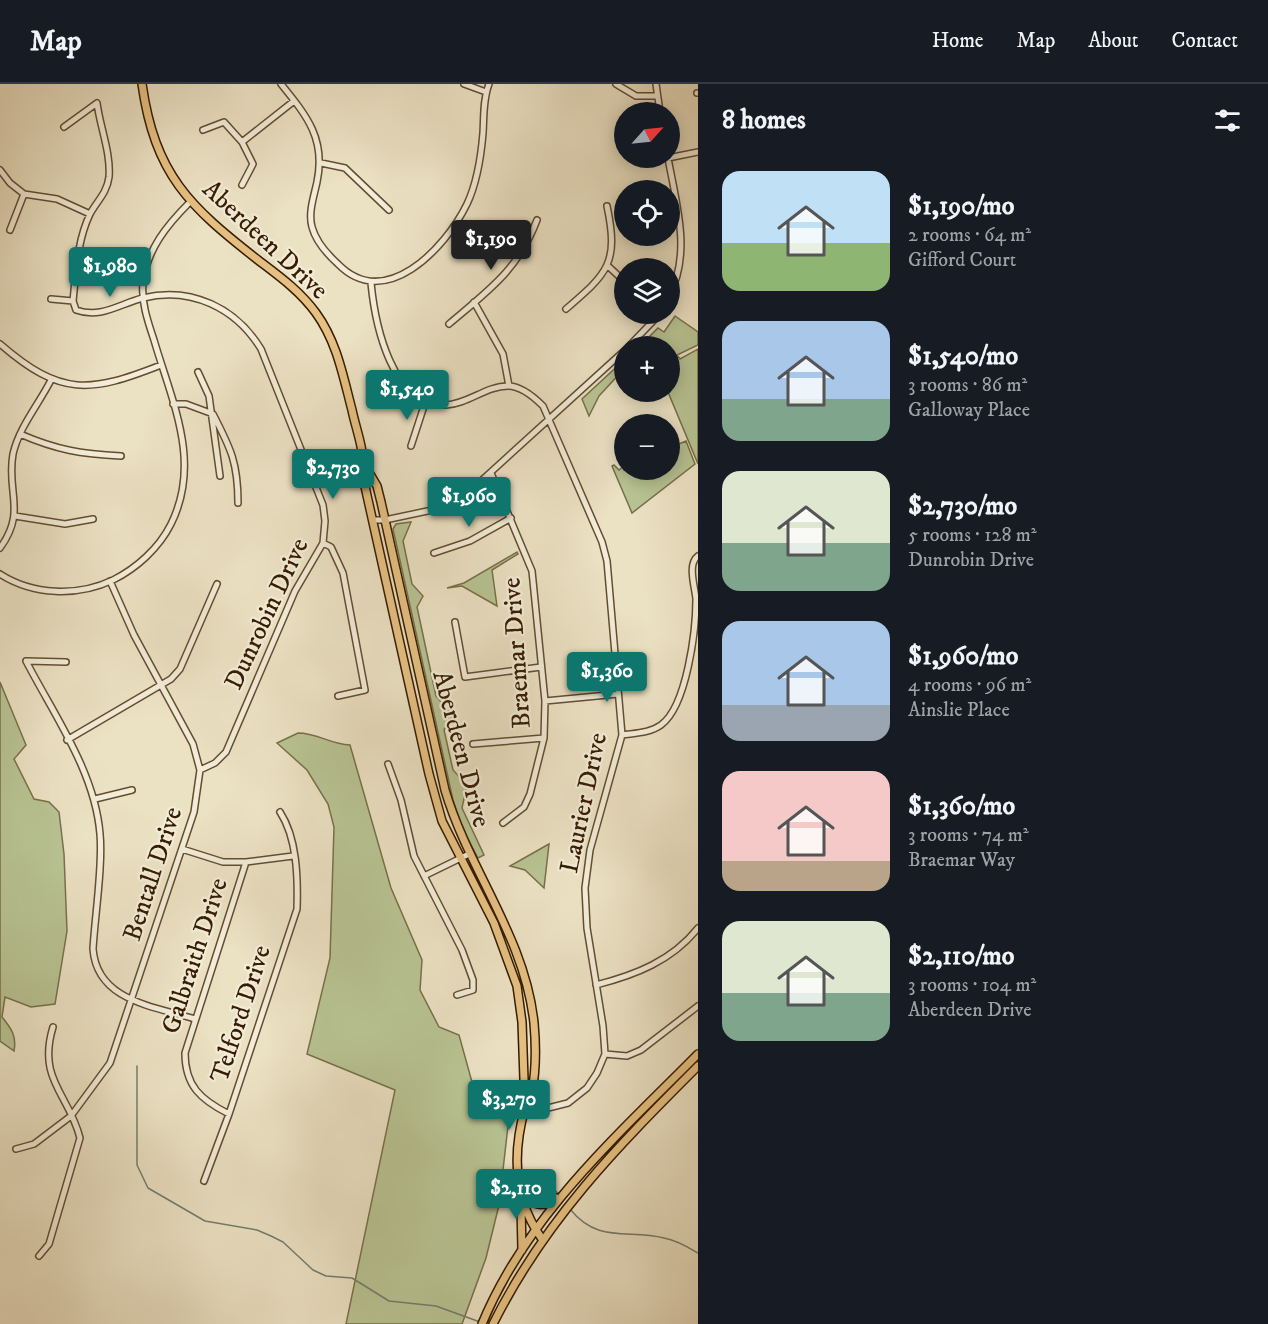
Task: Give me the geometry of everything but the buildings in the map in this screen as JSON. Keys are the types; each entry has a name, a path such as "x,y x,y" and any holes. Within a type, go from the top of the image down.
{"main road":[{"name":"Aberdeen Drive","path":"142,84 147,118 163,161 190,202 205,217 296,290 324,324 340,362 364,464 377,486 445,790 456,826 507,924 528,988 535,1054 532,1094 525,1108"},
{"name":"Aberdeen Drive","path":"364,464 362,473 429,774 442,821 494,923 517,986 522,1022 525,1108 518,1157 520,1195 542,1239"},
{"path":"520,1195 538,1205 552,1202 698,1054"},
{"path":"493,1324 542,1239 592,1176 698,1066"},
{"path":"482,1324 498,1290 522,1251 565,1191"},
{"path":"520,1195 522,1251"}],"street":[{"path":"281,84 309,122 318,143 321,163 311,207 312,226 318,240 346,272 371,283 394,280 411,270 453,227 467,203 477,175 486,92 489,84"},
{"path":"464,84 486,92"},
{"path":"616,84 636,96 657,96"},
{"path":"656,84 658,102"},
{"path":"242,142 294,101"},
{"path":"64,127 97,103 109,161 109,178 104,196 90,214 79,250 73,302"},
{"path":"203,130 224,122 242,142 253,164 243,185"},
{"path":"680,156 698,152"},
{"path":"321,163 345,168 389,210"},
{"path":"670,168 682,235 680,264"},
{"path":"0,170 9,183 24,194 57,199 90,214"},
{"path":"10,230 24,194"},
{"path":"0,574 23,586 42,590 75,590 110,581 126,573 144,559 167,531 178,508 186,462 183,438 144,298 148,260 157,240 170,222 190,202"},
{"path":"566,309 599,279 608,266 612,231 607,206"},
{"path":"449,324 518,261 537,220"},
{"path":"608,266 614,272"},
{"path":"371,283 374,312 396,374 404,387 425,403 446,405 508,386 503,354 474,303"},
{"name":"Dunrobin Drive","path":"51,299 73,302 76,310 87,314 102,313 144,298 198,298 237,318 252,333 274,378 323,505 325,521 323,543 295,591 226,752 216,763 200,770"},
{"path":"638,336 650,324"},
{"path":"0,345 51,380 78,386 99,386 120,381 161,365"},
{"path":"374,520 385,520 432,510 449,503 492,473 614,360"},
{"path":"198,372 209,396 213,414 220,476"},
{"path":"0,548 10,531 15,516 13,454 20,434 51,380"},
{"name":"Laurier Drive","path":"508,386 535,398 550,420 605,552 622,735 590,850 585,888 586,928 605,1039 605,1054"},
{"path":"411,446 425,403"},
{"path":"173,404 186,404 213,414 233,453 238,478 238,503"},
{"path":"20,434 52,448 75,453 121,456"},
{"name":"Braemar Drive","path":"492,473 532,571 545,701 544,738 530,794 524,807 502,824"},
{"path":"15,516 65,524 93,519"},
{"path":"434,553 470,541 511,518"},
{"path":"323,543 331,547 342,573 364,690 338,696"},
{"path":"622,735 647,732 662,724 672,714 680,698 694,627 696,598 692,565 698,556"},
{"name":"Bentall Drive","path":"16,1149 34,1144 71,1116 110,1063 194,813 200,770 193,744 110,581"},
{"path":"68,740 162,687 180,669 217,584"},
{"path":"694,627 698,619"},
{"path":"455,622 465,677 541,667"},
{"path":"66,662 26,661 68,740 95,799 101,836 93,949 94,965 111,987 133,1000 195,1019"},
{"path":"545,701 618,694"},
{"path":"473,744 544,738"},
{"path":"388,764 401,800 414,856 462,950 473,980 473,990 457,995"},
{"path":"95,799 132,790"},
{"name":"Telford Drive","path":"204,1181 229,1114 297,909 298,884 289,826 280,812"},
{"path":"182,849 223,862 246,862 293,856"},
{"path":"424,876 469,854"},
{"name":"Galbraith Drive","path":"229,1114 202,1099 188,1077 185,1053 246,862"},
{"path":"596,985 630,976 658,963 679,948 698,928"},
{"path":"525,1108 544,1109 568,1103 587,1088 597,1073 605,1054 627,1056 641,1050 698,1006"},
{"path":"39,1256 49,1244 79,1149 80,1138 51,1077 48,1043 53,1027"}],"green space":[{"path":"680,319 698,332 698,345 680,354 680,336 650,336 658,328 664,332 670,324 680,324"},
{"path":"698,349 698,464 680,421 680,414 677,414 672,402 680,402 680,359"},
{"path":"614,369 614,380 599,396 589,416 582,399"},
{"path":"686,441 695,464 680,476 680,443"},
{"path":"618,480 674,480 632,513"},
{"path":"411,522 403,541 412,584 423,596 417,607 436,696 453,716 444,730 453,770 467,785 462,808 484,855 478,858 463,830 453,800 393,529 396,524"},
{"path":"517,552 518,554 492,570 497,606 462,586 447,588 464,583"},
{"path":"0,682 26,745 14,759 34,799 49,802 59,812 64,854 67,931 55,1004 31,1007 5,997 2,1017 12,1032 15,1041 14,1051 0,1041"},
{"path":"298,733 350,745 391,888 422,960 420,990 439,1027 459,1035 480,1111 509,1117 499,1205 486,1258 462,1324 346,1324 395,1090 307,1054 330,958 334,827 328,804 307,770 277,743"},
{"path":"549,844 544,888 525,870 510,866"}],"waterway":[{"path":"137,1066 137,1165 148,1188 205,1221 257,1230 271,1236 283,1242 313,1270 326,1276 352,1278 389,1301 436,1306 480,1322"},
{"path":"543,1176 560,1196"},
{"path":"570,1209 591,1227 614,1233 668,1239 698,1253"}]}
